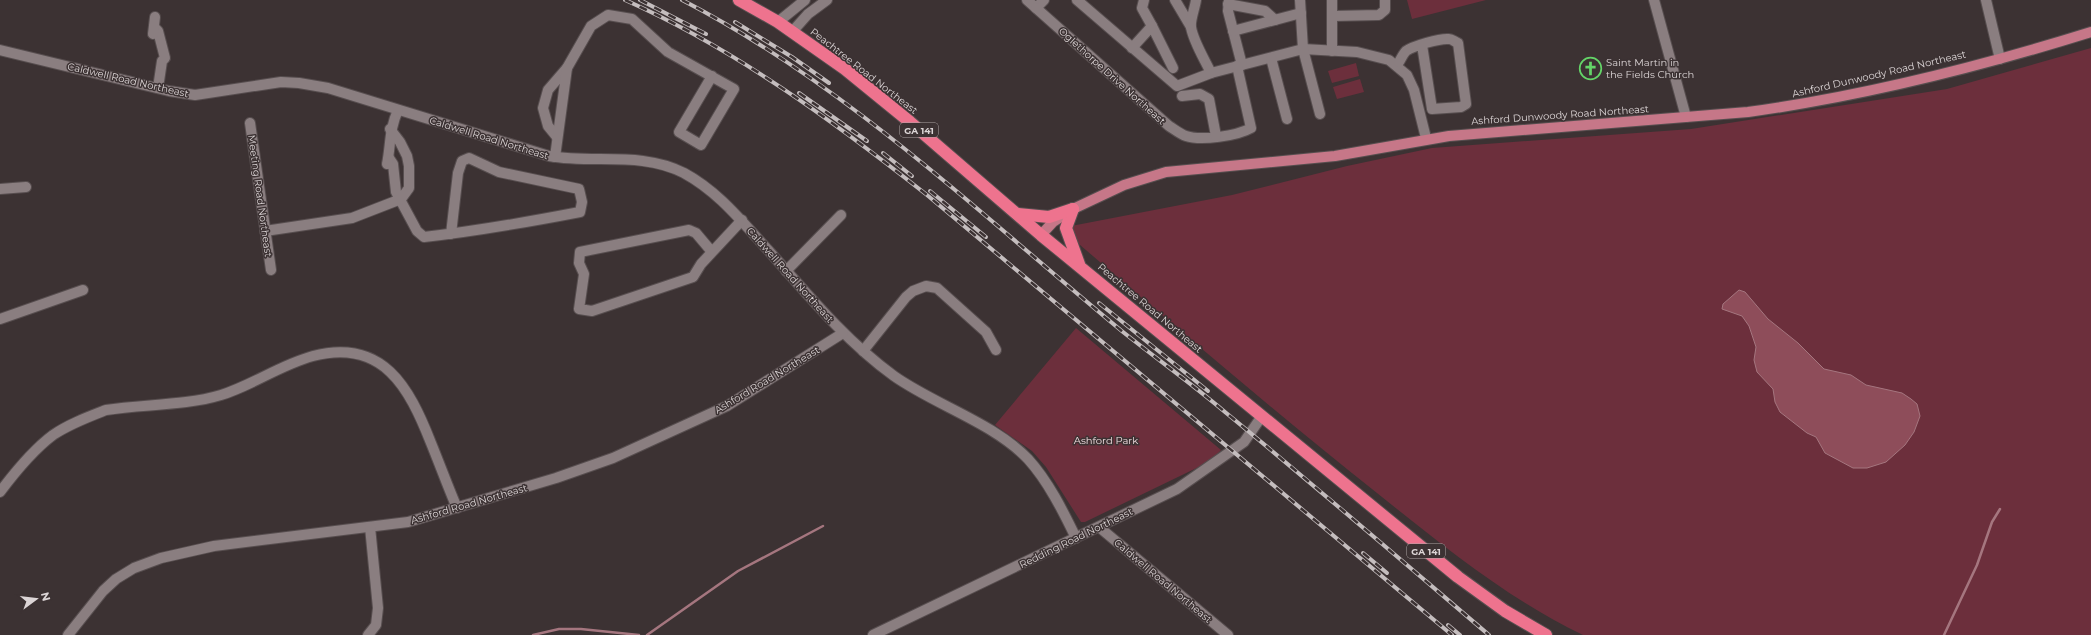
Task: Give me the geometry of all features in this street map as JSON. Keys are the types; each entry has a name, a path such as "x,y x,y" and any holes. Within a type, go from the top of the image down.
{"highway":[{"name":"Peachtree Road Northeast","path":"739,0 778,22 850,73 1041,235 1458,577 1505,611 1546,635"},
{"path":"1018,214 1049,217 1074,210"},
{"path":"1074,210 1066,228 1079,265"}],"main road":[{"name":"Ashford Dunwoody Road Northeast","path":"1041,235 1053,222 1074,210 1124,185 1166,172 1328,157 1426,138 1748,112 1797,106 1896,85 2000,59 2091,32"}],"street":[{"path":"778,22 805,0"},
{"path":"792,32 808,14 828,0"},
{"name":"Oglethorpe Drive Northeast","path":"1027,0 1169,126 1186,136 1200,138 1242,133 1251,128 1240,65 1228,11 1229,2 1265,11 1275,20"},
{"path":"1036,8 1044,0"},
{"path":"1077,0 1177,86 1240,65 1303,49 1357,52 1399,62 1407,67 1414,77 1418,92 1418,104"},
{"path":"1144,0 1142,8 1173,68"},
{"path":"1175,0 1191,27 1211,74"},
{"path":"1191,27 1191,18 1194,14 1196,0"},
{"path":"1300,0 1303,49 1320,114"},
{"path":"1332,0 1332,51"},
{"path":"1333,16 1379,15 1386,10 1385,0"},
{"path":"1654,0 1686,117"},
{"path":"1986,0 2000,59"},
{"path":"1233,31 1301,13"},
{"path":"558,134 548,126 544,108 548,90 566,73 591,26 608,15 632,19 668,52 712,76 734,89 702,146 679,132 712,76"},
{"path":"156,25 159,49 165,58 162,61 158,88"},
{"path":"1132,48 1152,26"},
{"path":"1399,62 1406,51 1422,45 1449,39 1458,43 1466,104 1461,107 1432,109 1422,45"},
{"name":"Caldwell Road Northeast","path":"0,50 158,88 195,95 264,83 299,82 328,88 532,152 555,157 636,160 660,165 682,172 707,187 742,220 843,333 863,351 895,377 991,432 1027,458 1046,483 1076,538"},
{"path":"1271,58 1288,119"},
{"path":"1381,58 1396,64 1407,75 1414,90 1426,138"},
{"path":"555,157 566,73"},
{"path":"1182,96 1200,94 1210,99 1216,136"},
{"path":"398,110 390,129 389,158 387,162 388,172 391,184 417,231 424,237 451,234 478,231 580,212 582,202 580,189 499,172 469,158 462,161 458,173 451,234"},
{"name":"Meeting Road Northeast","path":"250,123 270,270"},
{"path":"265,231 352,218 398,196 409,188 409,166 407,156 400,142 390,129"},
{"path":"0,188 26,187"},
{"path":"786,271 841,215"},
{"path":"712,252 696,233 689,230 580,252 579,263 584,274 579,309 592,311 693,277 712,252 742,220"},
{"path":"863,351 906,297 913,291 926,286 937,288 986,332 996,350"},
{"path":"0,319 83,290"},
{"name":"Ashford Road Northeast","path":"68,635 103,591 116,579 134,568 214,546 408,522 556,478 613,458 727,406 843,333"},
{"path":"0,492 28,458 53,435 89,416 106,410 219,395 311,357 348,351 367,357 390,370 406,390 420,415 457,508"},
{"name":"Redding Road Northeast","path":"873,635 1177,489 1244,442 1262,416"},
{"path":"368,635 376,625 378,608 370,527"},
{"name":"Caldwell Road Northeast","path":"1099,527 1228,635"}],"green space":[{"path":"1407,0 1486,0 1412,19"},
{"path":"2091,48 2091,635 1583,635 1555,621 1502,588 1426,532 1259,397 1066,233 1066,227 1232,195 1347,166 1432,148 1691,129 1947,89"},
{"path":"1356,63 1359,76 1332,83 1328,71"},
{"path":"1360,79 1364,92 1337,99 1333,87"},
{"name":"Ashford Park","path":"1076,328 1221,450 1211,461 1085,522 1081,522 1046,467 1032,451 995,425"}],"shaded area":[{"path":"1739,290 1745,292 1768,319 1798,343 1824,369 1851,375 1866,385 1902,393 1917,404 1920,416 1914,432 1905,445 1886,462 1867,468 1853,468 1825,453 1816,437 1807,433 1780,412 1775,402 1773,389 1757,372 1754,360 1756,347 1749,326 1742,316 1722,309 1723,304"}],"waterway":[{"path":"1944,635 1977,565 1992,522 2000,509"},
{"path":"647,635 738,571 823,526"},
{"path":"533,635 559,629 581,629 639,635"}],"railway":[{"path":"625,0 666,19 744,64 782,88 892,167 1452,635"},
{"path":"640,0 706,34"},
{"path":"682,0 742,34 801,71 911,154 1123,332 1200,391 1258,439 1489,635"},
{"path":"735,22 792,57 829,83"},
{"path":"799,93 867,141"},
{"path":"883,153 912,176"},
{"path":"930,191 986,237"},
{"path":"1099,303 1208,391"},
{"path":"1363,553 1387,573"},
{"path":"1448,625 1460,635"}],"place":[{"name":"Saint Martin in the Fields Church","path":"1591,68"}]}
